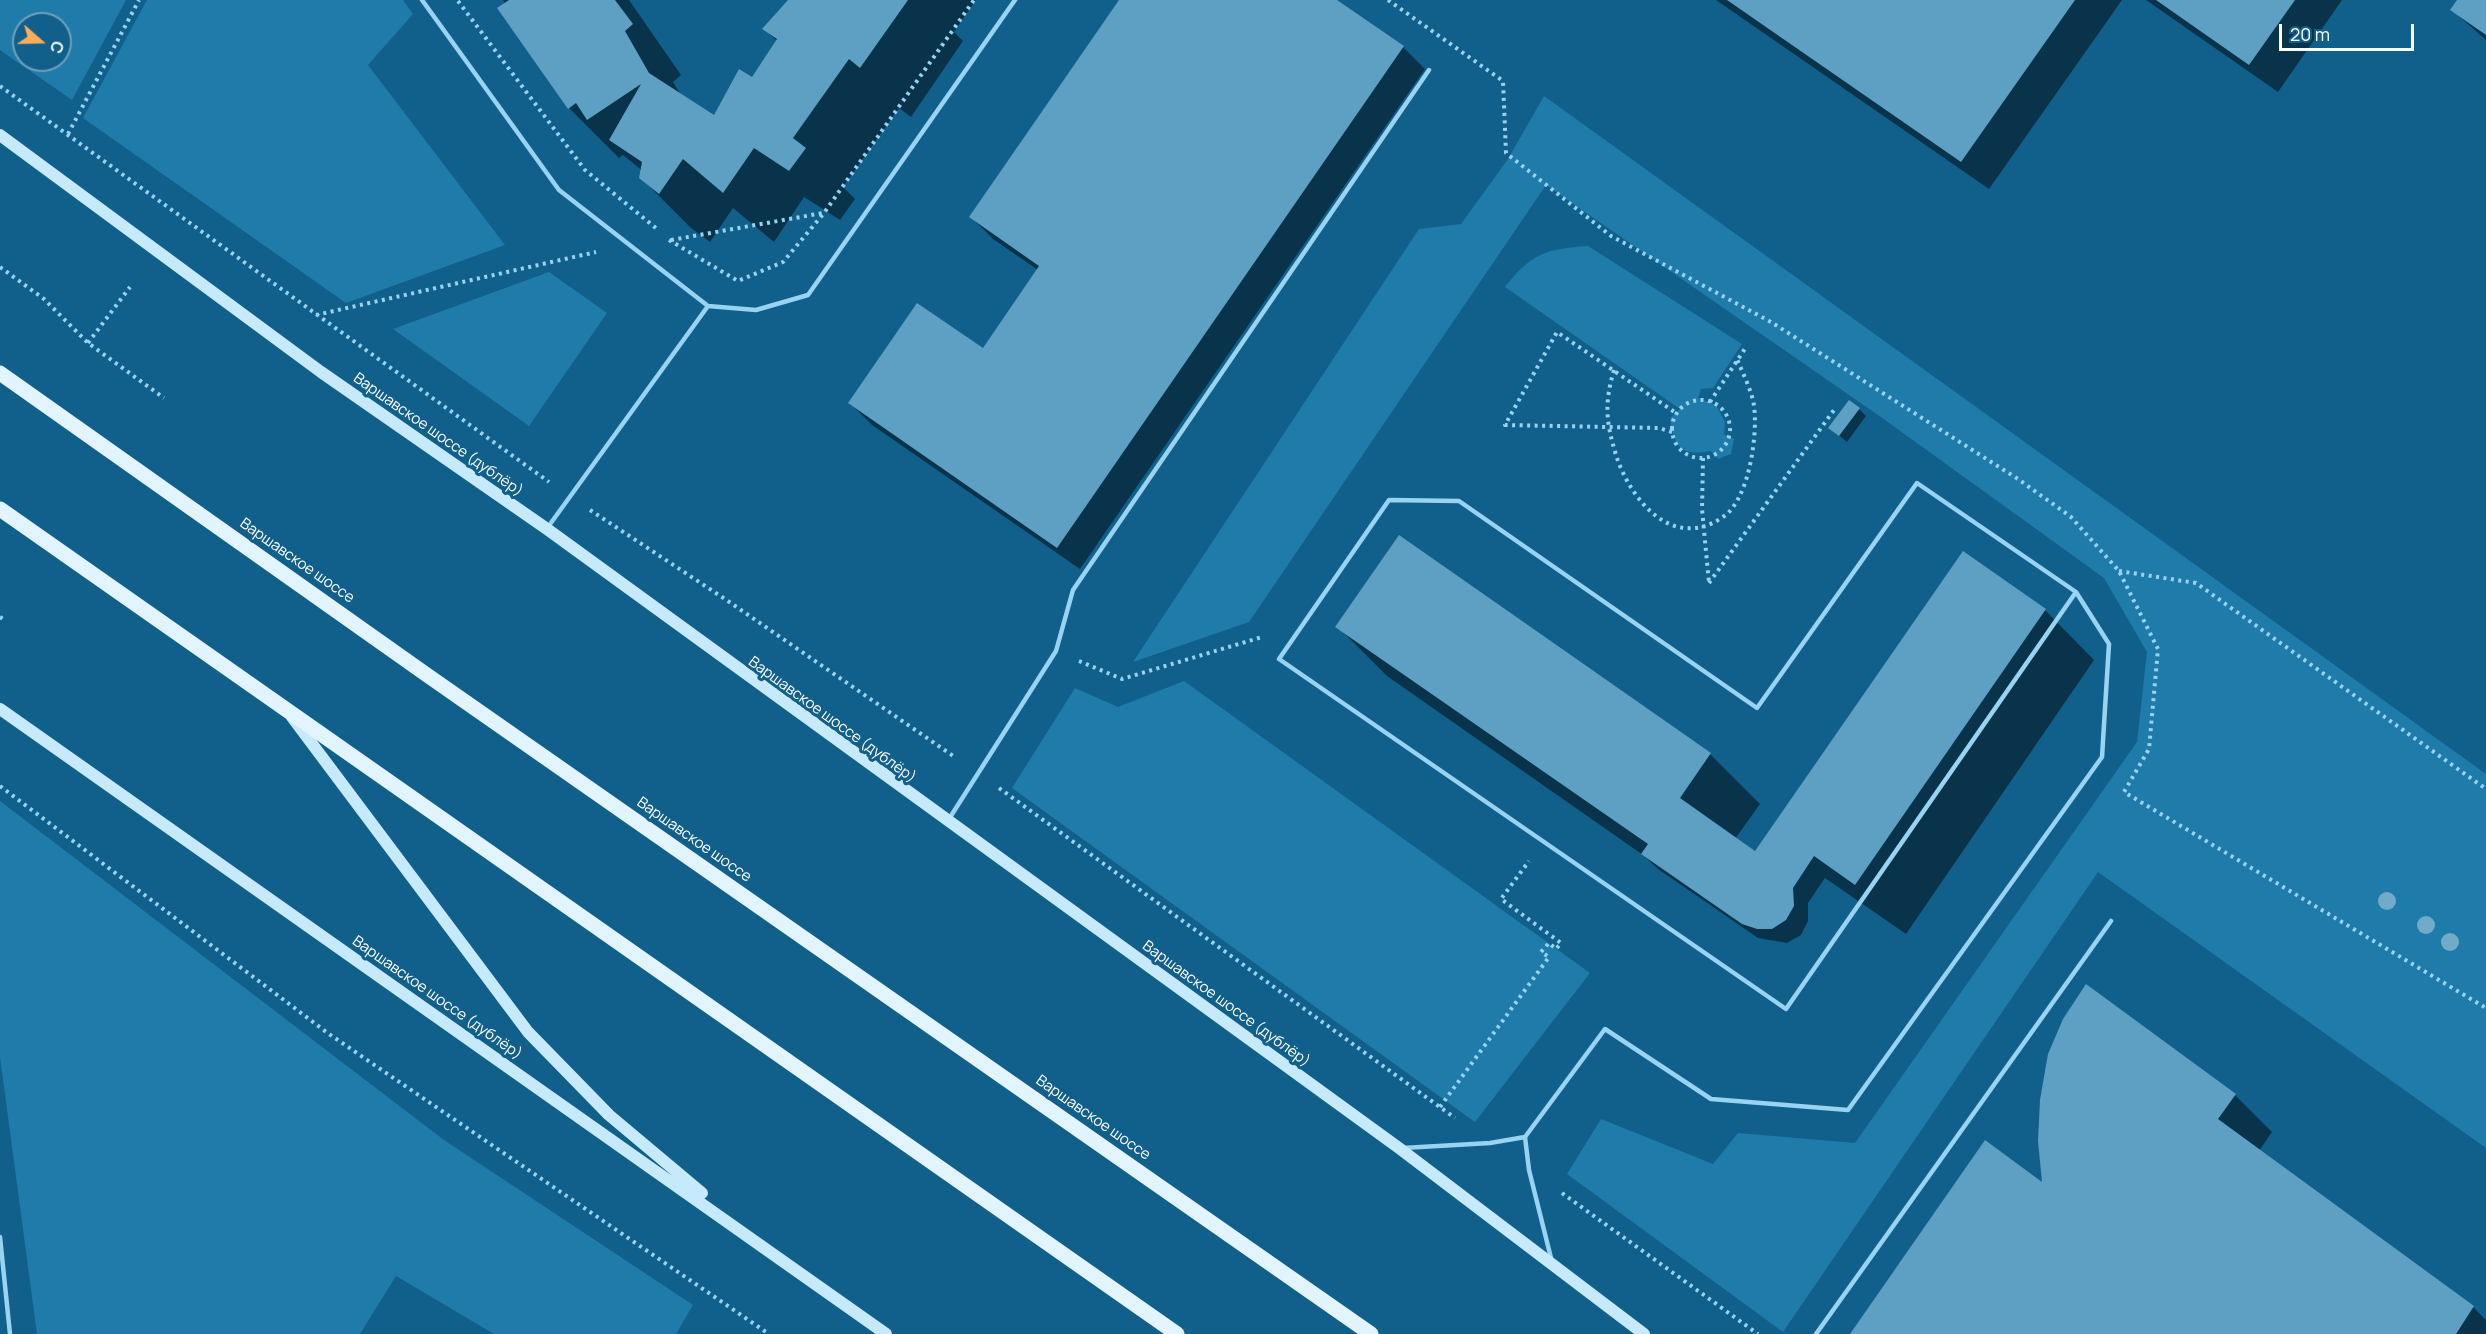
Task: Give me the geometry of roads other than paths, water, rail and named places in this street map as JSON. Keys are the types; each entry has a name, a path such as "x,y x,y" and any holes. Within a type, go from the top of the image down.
{"main road":[{"name":"Варшавское шоссе (дублёр)","path":"0,135 321,372 547,529 1399,1148 1644,1334"},
{"name":"Варшавское шоссе","path":"0,373 437,682 1371,1334"},
{"path":"0,509 1178,1334"},
{"name":"Варшавское шоссе (дублёр)","path":"0,709 886,1334"},
{"path":"288,712 528,1032 609,1115 764,1246"}],"lane":[{"path":"422,0 559,190 708,306 756,310 808,295 1015,0"},
{"path":"948,822 977,772 1056,651 1073,590 1429,70"},
{"path":"547,529 708,306"},
{"path":"1552,1263 1529,1170 1525,1137 1605,1029 1711,1099 1848,1110 2102,757 2109,644 2076,592 1917,483 1757,708 1459,501 1389,500 1279,659 1786,1009 2076,592"},
{"path":"1816,1334 2111,921"},
{"path":"1399,1148 1490,1143 1525,1137"},
{"path":"0,1237 10,1334"}]}
